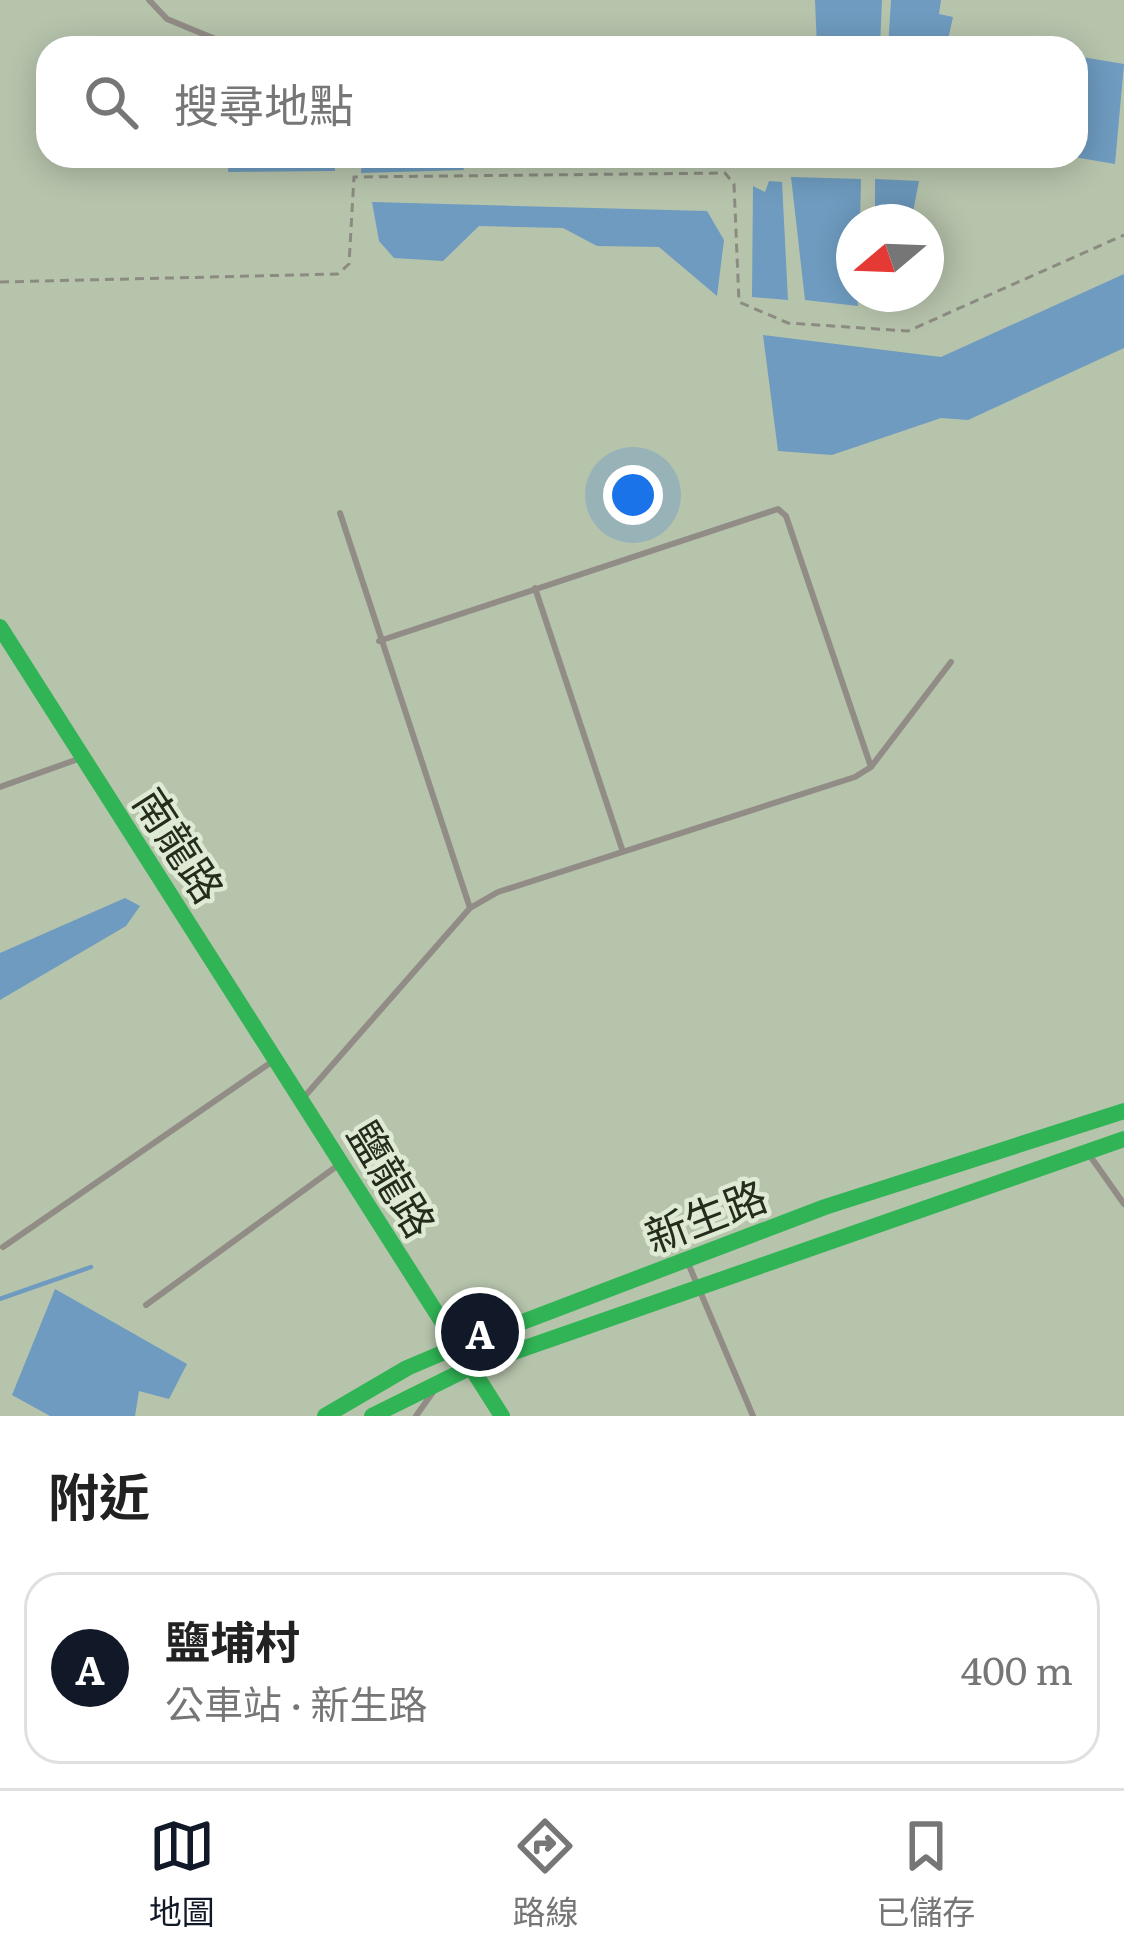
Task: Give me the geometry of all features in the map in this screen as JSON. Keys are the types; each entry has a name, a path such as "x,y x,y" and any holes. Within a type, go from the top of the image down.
{"street":[{"name":"南龍路","path":"0,627 302,1099"},
{"name":"鹽龍路","path":"302,1099 454,1348 502,1416"},
{"name":"新生路","path":"326,1416 407,1367 454,1348 825,1207 1124,1111"},
{"name":"新生路","path":"371,1416 471,1367 1124,1139"}],"lane":[{"path":"149,0 167,19 208,36"},
{"path":"379,641 778,509 786,516 871,767"},
{"path":"340,513 470,908"},
{"path":"535,588 623,851"},
{"path":"302,1099 470,908 497,892 871,767 951,662"},
{"path":"0,787 84,758"},
{"path":"3,1247 277,1059"},
{"path":"1087,1152 1124,1204"},
{"path":"146,1305 343,1161"},
{"path":"687,1259 753,1416"},
{"path":"416,1416 442,1379"}],"path":[{"path":"0,282 338,274 349,264 354,177 725,173 734,184 739,302 788,323 908,331 1124,235"}],"water":[{"path":"815,0 882,0 880,36 816,36"},
{"path":"891,0 941,0 939,14 953,17 949,36 889,36"},
{"path":"1088,58 1124,64 1115,164 1088,159"},
{"path":"228,168 335,168 335,171 228,172"},
{"path":"361,168 464,170 361,173"},
{"path":"791,177 861,179 860,204 836,204 836,304 805,300"},
{"path":"875,179 919,181 915,204 875,204"},
{"path":"769,181 782,182 788,300 752,297 753,186 765,192"},
{"path":"372,202 707,211 724,240 717,296 659,247 597,246 563,228 479,226 443,261 394,258 379,241"},
{"path":"1124,274 1124,348 968,420 941,418 832,455 778,451 763,335 941,357"},
{"path":"125,898 140,906 126,926 0,1000 0,953"},
{"path":"55,1289 187,1364 169,1399 139,1391 135,1416 50,1416 12,1395"}],"waterway":[{"path":"0,1299 91,1267"}],"traffic: fast":[{"path":"0,627 502,1416"},
{"path":"325,1416 407,1368 454,1348 825,1207 1124,1111"},
{"path":"372,1416 471,1367 1124,1139"}],"place":[{"name":"鹽埔村","path":"480,1332"}]}
